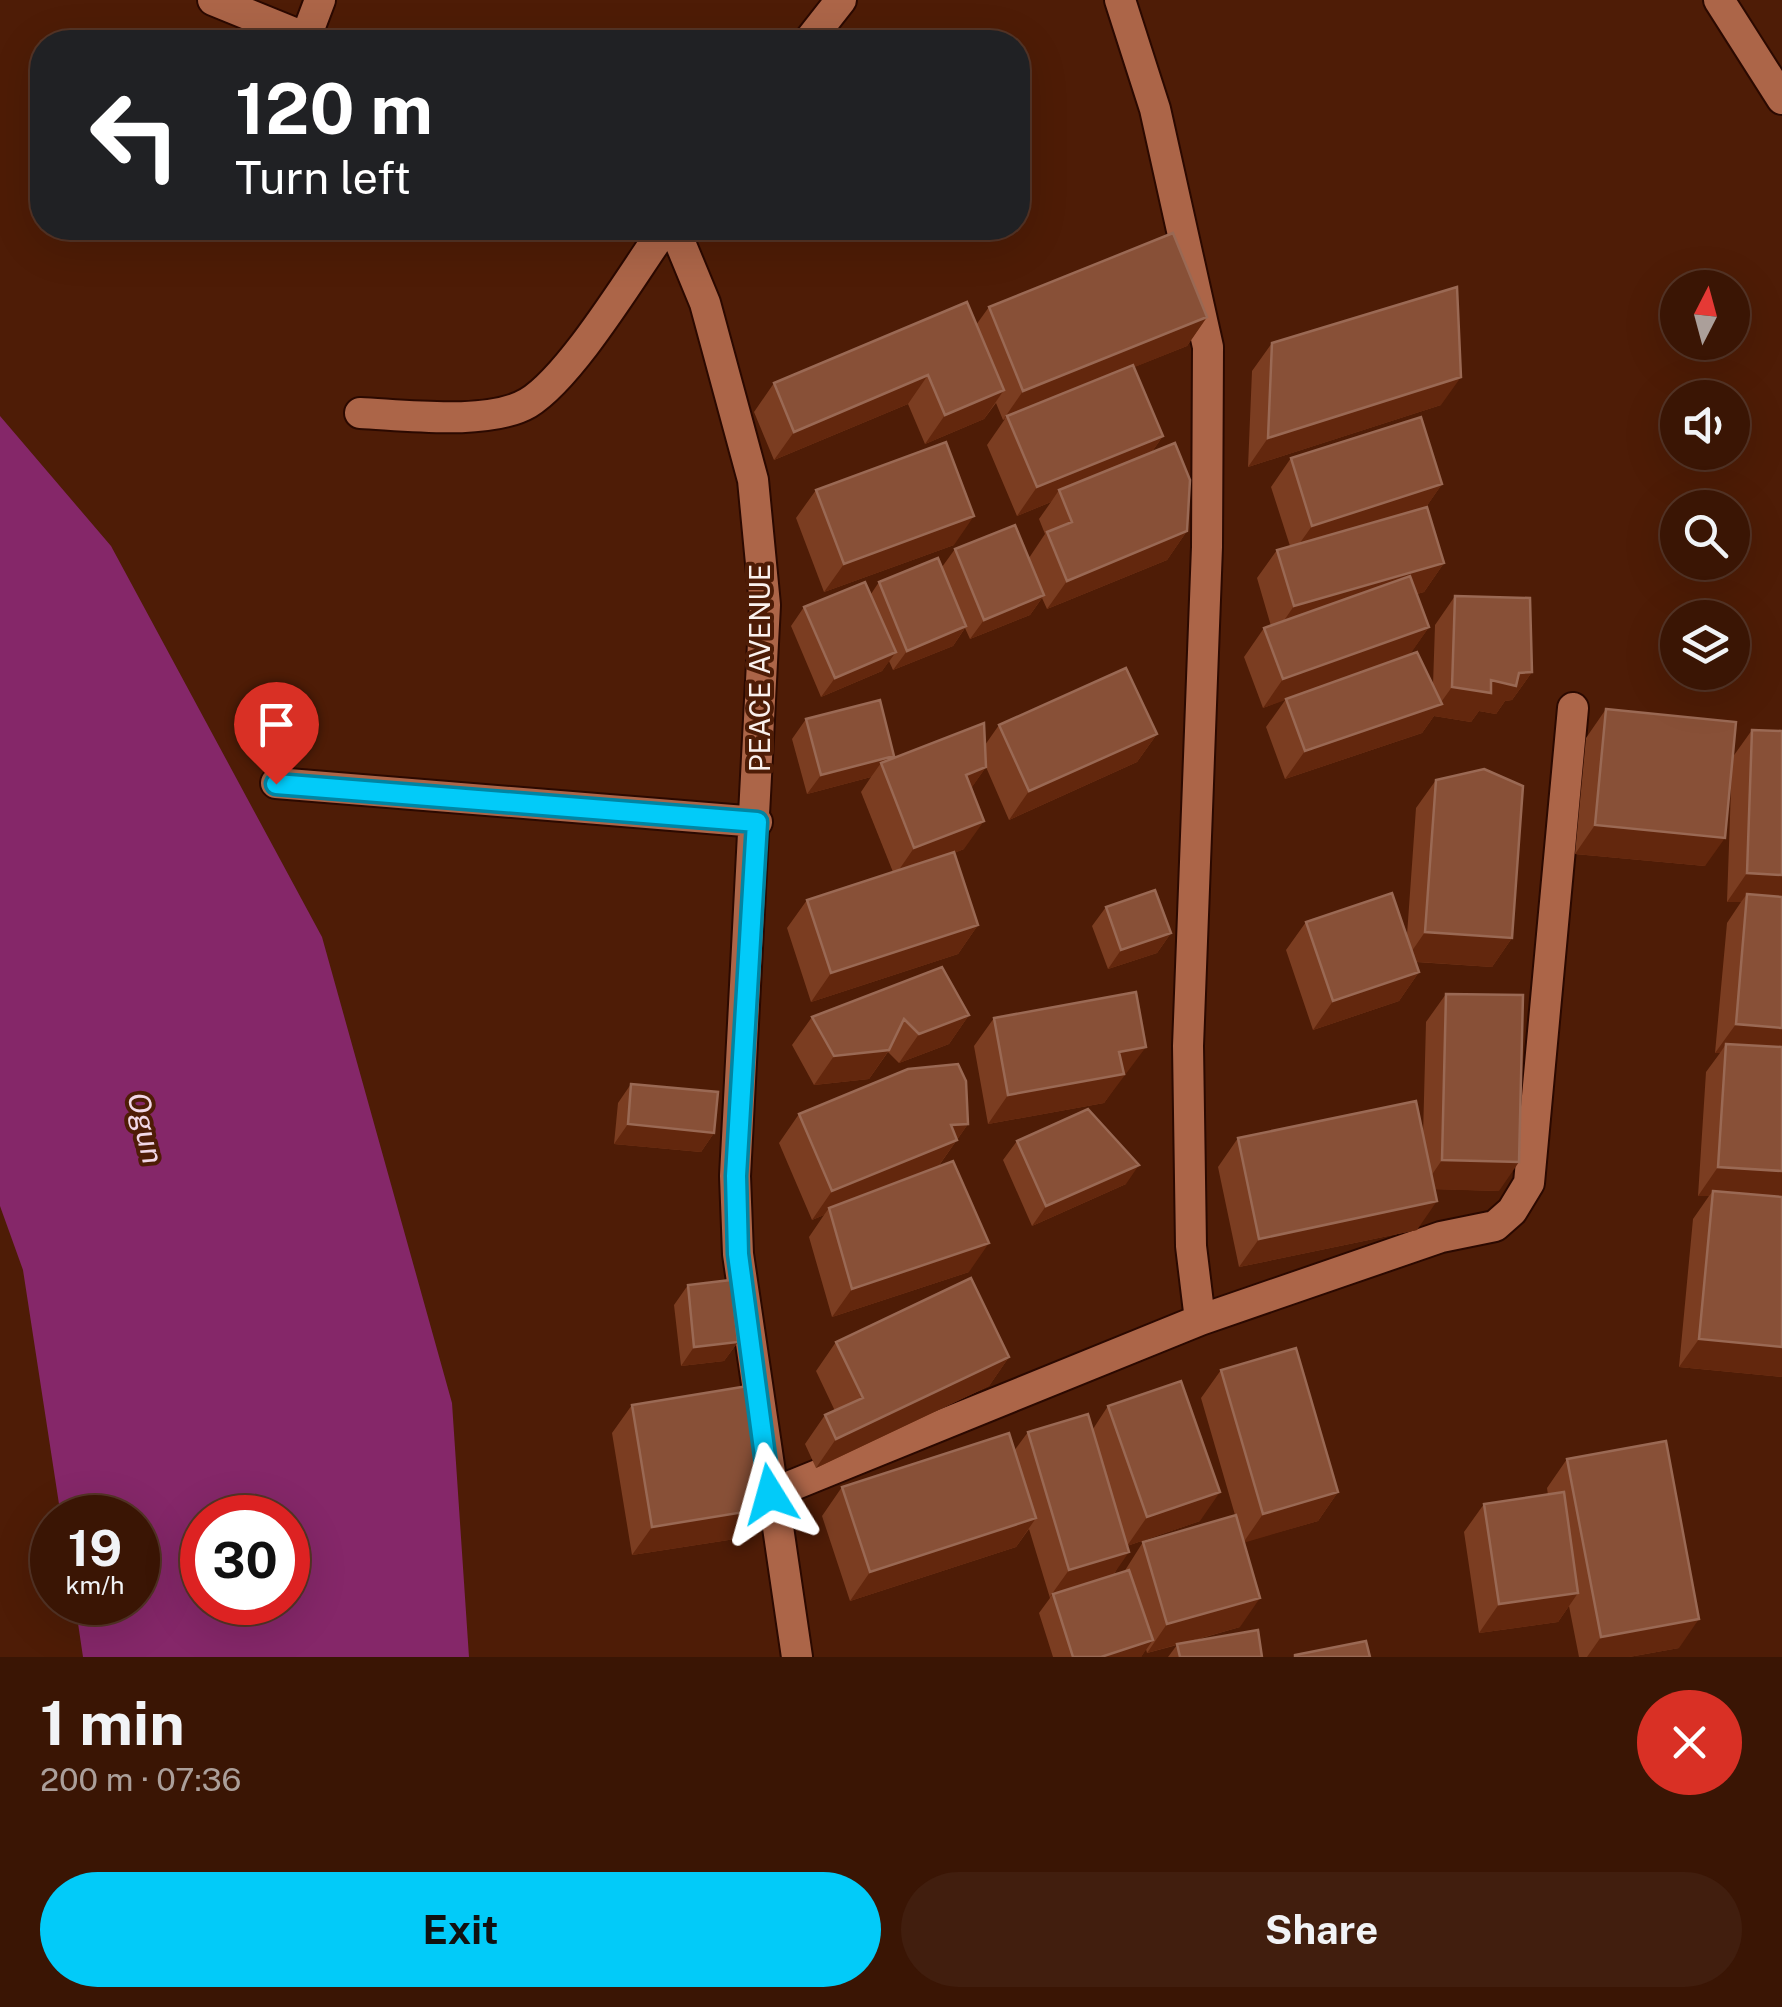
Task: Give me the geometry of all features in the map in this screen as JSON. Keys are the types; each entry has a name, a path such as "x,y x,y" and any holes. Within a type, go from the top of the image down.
{"street":[{"path":"213,0 286,30"},
{"path":"313,30 320,0"},
{"path":"817,30 841,0"},
{"path":"1120,0 1155,108 1208,348 1207,547 1188,1063 1192,1246 1200,1320"},
{"path":"1719,0 1782,100"},
{"path":"360,414 468,418 527,404 572,361 657,240"},
{"name":"PEACE AVENUE","path":"679,240 705,303 753,480 765,605 757,822 736,1176 738,1254 770,1494 798,1657"},
{"path":"770,1494 1200,1320 1441,1237 1495,1226 1512,1210 1529,1183 1573,708"},
{"path":"276,784 757,822"}],"water":[{"name":"Ogun","path":"0,416 111,546 322,937 452,1403 469,1657 83,1657 78,1625 160,1625 160,1495 58,1495 23,1270 0,1206"}],"building":[{"path":"1173,233 1207,317 1023,391 989,307"},
{"path":"1457,287 1461,377 1268,438 1272,343"},
{"path":"967,302 1004,390 945,415 928,375 794,432 774,383"},
{"path":"1133,365 1163,436 1037,487 1007,416"},
{"path":"1421,417 1442,484 1312,526 1291,458"},
{"path":"946,442 974,516 844,564 816,490"},
{"path":"1175,443 1190,480 1187,531 1067,581 1047,532 1072,522 1059,490"},
{"path":"1427,507 1444,563 1294,606 1277,550"},
{"path":"1015,525 1044,595 984,620 955,549"},
{"path":"938,558 966,626 907,651 879,582"},
{"path":"1410,576 1429,627 1283,679 1264,628"},
{"path":"865,582 896,652 835,678 804,607"},
{"path":"1455,596 1530,598 1532,672 1519,673 1516,686 1491,680 1491,693 1452,687"},
{"path":"1417,652 1442,704 1305,751 1286,699"},
{"path":"1126,668 1157,734 1029,791 999,725"},
{"path":"880,700 894,756 821,775 806,719"},
{"path":"1606,709 1736,722 1725,838 1595,825"},
{"path":"984,723 986,767 966,775 984,821 914,848 881,763"},
{"path":"1752,730 1782,731 1782,875 1747,873"},
{"path":"1484,769 1523,786 1512,938 1425,932 1436,780"},
{"path":"954,852 978,925 831,973 807,900"},
{"path":"1155,890 1171,933 1121,950 1106,907"},
{"path":"1392,893 1419,972 1333,1001 1306,922"},
{"path":"1747,894 1782,897 1782,1028 1736,1024"},
{"path":"942,967 969,1015 919,1034 904,1019 889,1050 834,1056 812,1017"},
{"path":"1136,992 1146,1047 1119,1052 1124,1074 1008,1095 994,1018"},
{"path":"1446,994 1523,995 1519,1162 1442,1160"},
{"path":"1726,1044 1782,1047 1782,1171 1718,1167"},
{"path":"958,1064 966,1081 968,1124 951,1125 957,1140 832,1191 799,1114 908,1069"},
{"path":"631,1084 718,1092 714,1133 628,1124"},
{"path":"1416,1101 1437,1201 1259,1239 1238,1138"},
{"path":"1088,1109 1139,1165 1046,1206 1017,1141"},
{"path":"953,1161 989,1243 852,1289 829,1208"},
{"path":"1713,1191 1782,1197 1782,1347 1699,1339"},
{"path":"971,1278 1009,1357 836,1439 825,1415 863,1398 836,1342"},
{"path":"731,1280 738,1342 694,1347 688,1285"},
{"path":"1296,1348 1338,1492 1263,1514 1221,1370"},
{"path":"1181,1381 1220,1492 1147,1517 1108,1406"},
{"path":"748,1386 768,1508 652,1527 632,1405"},
{"path":"1088,1414 1129,1552 1069,1570 1028,1432"},
{"path":"1009,1433 1036,1518 870,1572 842,1487"},
{"path":"1666,1441 1699,1619 1601,1637 1567,1459"},
{"path":"1564,1492 1578,1593 1499,1604 1484,1504"},
{"path":"1236,1515 1260,1598 1167,1624 1143,1542"},
{"path":"1129,1570 1153,1640 1101,1657 1073,1657 1053,1594"},
{"path":"1258,1630 1262,1657 1180,1657 1177,1644"},
{"path":"1366,1641 1370,1657 1295,1657 1295,1655"}],"route":[{"path":"276,784 757,822 736,1176 738,1254 770,1494"}]}
